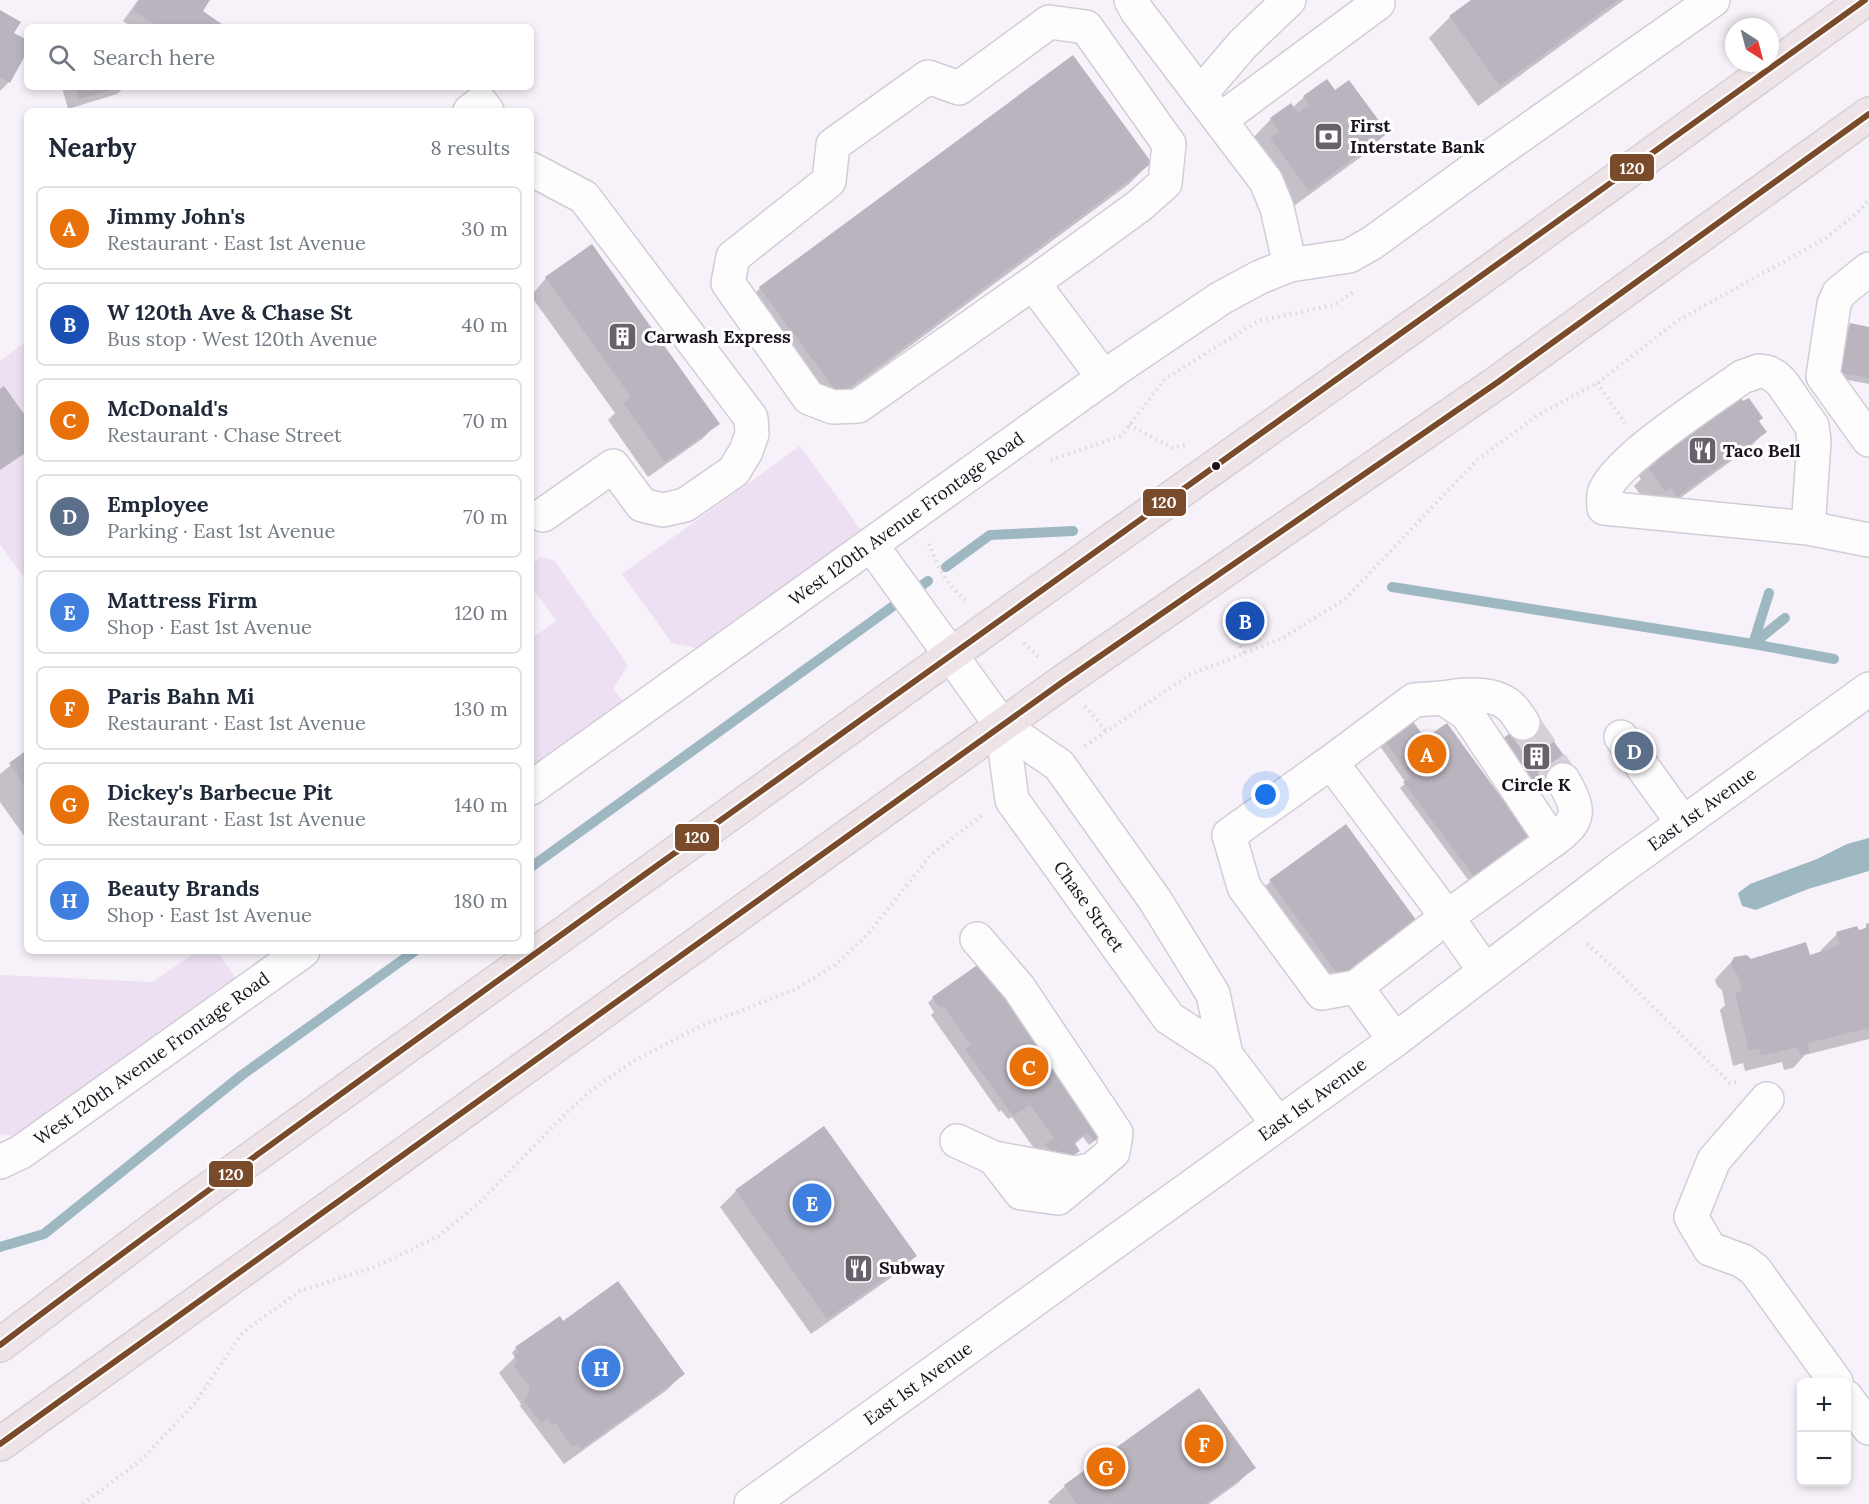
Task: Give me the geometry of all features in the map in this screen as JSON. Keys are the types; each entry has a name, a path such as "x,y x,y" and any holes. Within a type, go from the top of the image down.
{"main road":[{"path":"0,1345 167,1218 1443,305 1865,0"},
{"path":"0,1444 1064,681 1488,388 1869,114"}],"street":[{"path":"1131,0 1266,181 1277,208 1290,265"},
{"path":"1200,94 1243,44 1289,0"},
{"name":"West 120th Avenue Frontage Road","path":"534,786 1104,378 1221,298 1260,276 1290,265 1349,256 1372,243 1713,0"},
{"path":"1220,120 1378,3"},
{"path":"1049,22 1086,27 1169,144 1165,183 1139,206 1033,283 858,406 833,407 809,398 728,283 733,257 829,181 833,145 928,76 959,88 1049,22"},
{"path":"1683,248 1869,99"},
{"path":"534,171 585,197 751,418 752,434 746,451 734,471 685,505 663,510 642,505 613,466 543,515"},
{"path":"1869,269 1839,293 1834,304 1823,376 1869,440"},
{"path":"1033,283 1104,378"},
{"path":"1808,528 1814,441 1812,426 1782,383 1767,372 1758,371 1742,377 1635,455 1615,475 1604,494 1604,508 1808,528 1869,540"},
{"name":"Chase Street","path":"872,546 1002,726 1059,765 1155,900 1213,994 1227,1055"},
{"name":"East 1st Avenue","path":"751,1504 1395,1040 1683,823 1869,689"},
{"path":"1523,723 1510,706 1489,697 1468,693 1414,700 1228,835 1244,887 1322,993 1356,987 1447,917 1570,828 1576,815 1574,798 1563,780"},
{"path":"1443,698 1467,714 1552,841"},
{"name":"Chase Street","path":"1002,726 1012,800 1169,1018 1227,1055 1278,1124"},
{"path":"1621,737 1683,823"},
{"path":"1331,762 1485,971"},
{"path":"957,1142 994,1158 1074,1173 1092,1170 1113,1152 1116,1133 1019,988 977,939"},
{"name":"West 120th Avenue Frontage Road","path":"0,1162 21,1152 299,954"},
{"path":"1356,987 1395,1040"},
{"path":"1767,1099 1714,1160 1690,1217 1710,1249 1743,1261 1755,1270 1832,1378"},
{"path":"1851,1404 1869,1428"}],"path":[{"path":"1059,765 1106,730 1189,675 1281,639 1345,599 1478,459 1538,415 1597,383 1677,321 1826,238 1859,211 1869,198"},
{"path":"1044,462 1121,436 1165,379 1258,321 1334,306 1363,285"},
{"path":"1597,383 1630,432"},
{"path":"1130,425 1173,448 1190,442"},
{"path":"934,536 929,544 937,563 959,596 1000,620 1064,681 1106,730"},
{"path":"1245,621 1230,632 1245,653"},
{"path":"83,1504 142,1459 195,1402 242,1333 300,1291 375,1267 439,1236 480,1202 568,1111 593,1089 637,1059 701,1026 794,990 834,966 867,934 931,855 1011,793"},
{"path":"1587,944 1730,1083 1748,1081 1767,1099"}],"shaded area":[{"path":"24,343 24,578 0,544 0,361"},
{"path":"800,446 861,530 696,648 672,643 622,574"},
{"path":"540,557 554,560 628,665 613,689 624,702 534,766 534,637 556,621 534,590 534,562"},
{"path":"194,954 219,954 237,980 16,1136 0,1134 0,975 152,982"}],"water":[{"path":"1869,838 1869,871 1808,889 1756,910 1742,906 1738,893 1750,884 1817,859 1847,844"}],"building":[{"path":"140,0 210,0 203,11 222,24 154,24 133,10"},
{"path":"1471,0 1618,0 1500,86 1449,16"},
{"path":"0,10 21,22 14,33 24,38 24,57 10,83 0,77"},
{"path":"1073,55 1152,163 839,395 759,287"},
{"name":"First Interstate Bank","path":"1327,79 1335,90 1349,80 1388,133 1309,191 1270,138 1279,131 1270,118 1291,103 1298,113 1309,105 1303,96"},
{"path":"76,90 111,90 79,99"},
{"name":"Carwash Express","path":"592,244 720,424 665,462 623,403 631,397 545,277"},
{"path":"1850,323 1869,327 1869,378 1841,373"},
{"path":"4,386 24,414 24,452 0,468 0,389"},
{"name":"Taco Bell","path":"1736,391 1743,401 1749,398 1763,418 1759,421 1767,432 1677,497 1671,488 1665,491 1649,469 1657,463 1653,458"},
{"name":"Circle K","path":"1535,715 1575,771 1538,797 1498,742"},
{"name":"Circle K","path":"1409,716 1425,738 1447,723 1530,837 1474,877 1403,782 1411,778 1381,736"},
{"path":"24,752 24,785 9,763"},
{"path":"1346,824 1419,924 1342,980 1269,880"},
{"path":"1869,923 1869,1028 1808,1043 1810,1052 1800,1055 1798,1047 1761,1056 1759,1048 1749,1051 1735,993 1742,991 1731,963 1734,957 1747,955 1751,959 1806,942 1810,955 1840,945 1836,932 1857,926 1859,930 1866,928 1866,924"},
{"path":"983,961 1116,1126 1094,1141 1088,1132 1074,1142 1080,1151 1060,1165 1045,1144 1054,1138 1030,1105 1013,1116 965,1049 971,1045 944,1007 939,1007 932,997"},
{"path":"824,1126 917,1256 827,1319 735,1190"},
{"path":"618,1281 685,1374 581,1449 578,1444 572,1447 555,1423 552,1426 547,1419 541,1424 524,1400 530,1387 513,1365 517,1362 514,1356 519,1352 515,1347 560,1316 563,1321"},
{"path":"1199,1388 1256,1468 1205,1504 1077,1504 1064,1485"}],"waterway":[{"path":"946,567 990,535 1073,531"},
{"path":"534,865 928,581"},
{"path":"1392,587 1834,659"},
{"path":"1753,644 1769,593"},
{"path":"1753,644 1785,618"},
{"path":"0,1247 44,1234 242,1075 411,954"}],"tunnel":[{"path":"1523,723 1563,780"}],"transit line":[{"name":"120","path":"0,1345 240,1167 644,875 1865,0"},
{"name":"120","path":"0,1444 1064,681 1498,382 1869,114"}],"place":[{"name":"First Interstate Bank","path":"1329,136"},
{"name":"Carwash Express","path":"623,337"},
{"name":"Taco Bell","path":"1702,451"},
{"name":"W 120th Ave & Chase St","path":"1245,621"},
{"name":"Employee","path":"1634,751"},
{"name":"Jimmy John's","path":"1427,754"},
{"name":"Circle K","path":"1536,756"},
{"name":"McDonald's","path":"1029,1067"},
{"name":"Mattress Firm","path":"812,1203"},
{"name":"Subway","path":"858,1268"},
{"name":"Beauty Brands","path":"601,1368"},
{"name":"Paris Bahn Mi","path":"1204,1444"},
{"name":"Dickey's Barbecue Pit","path":"1106,1467"}]}
